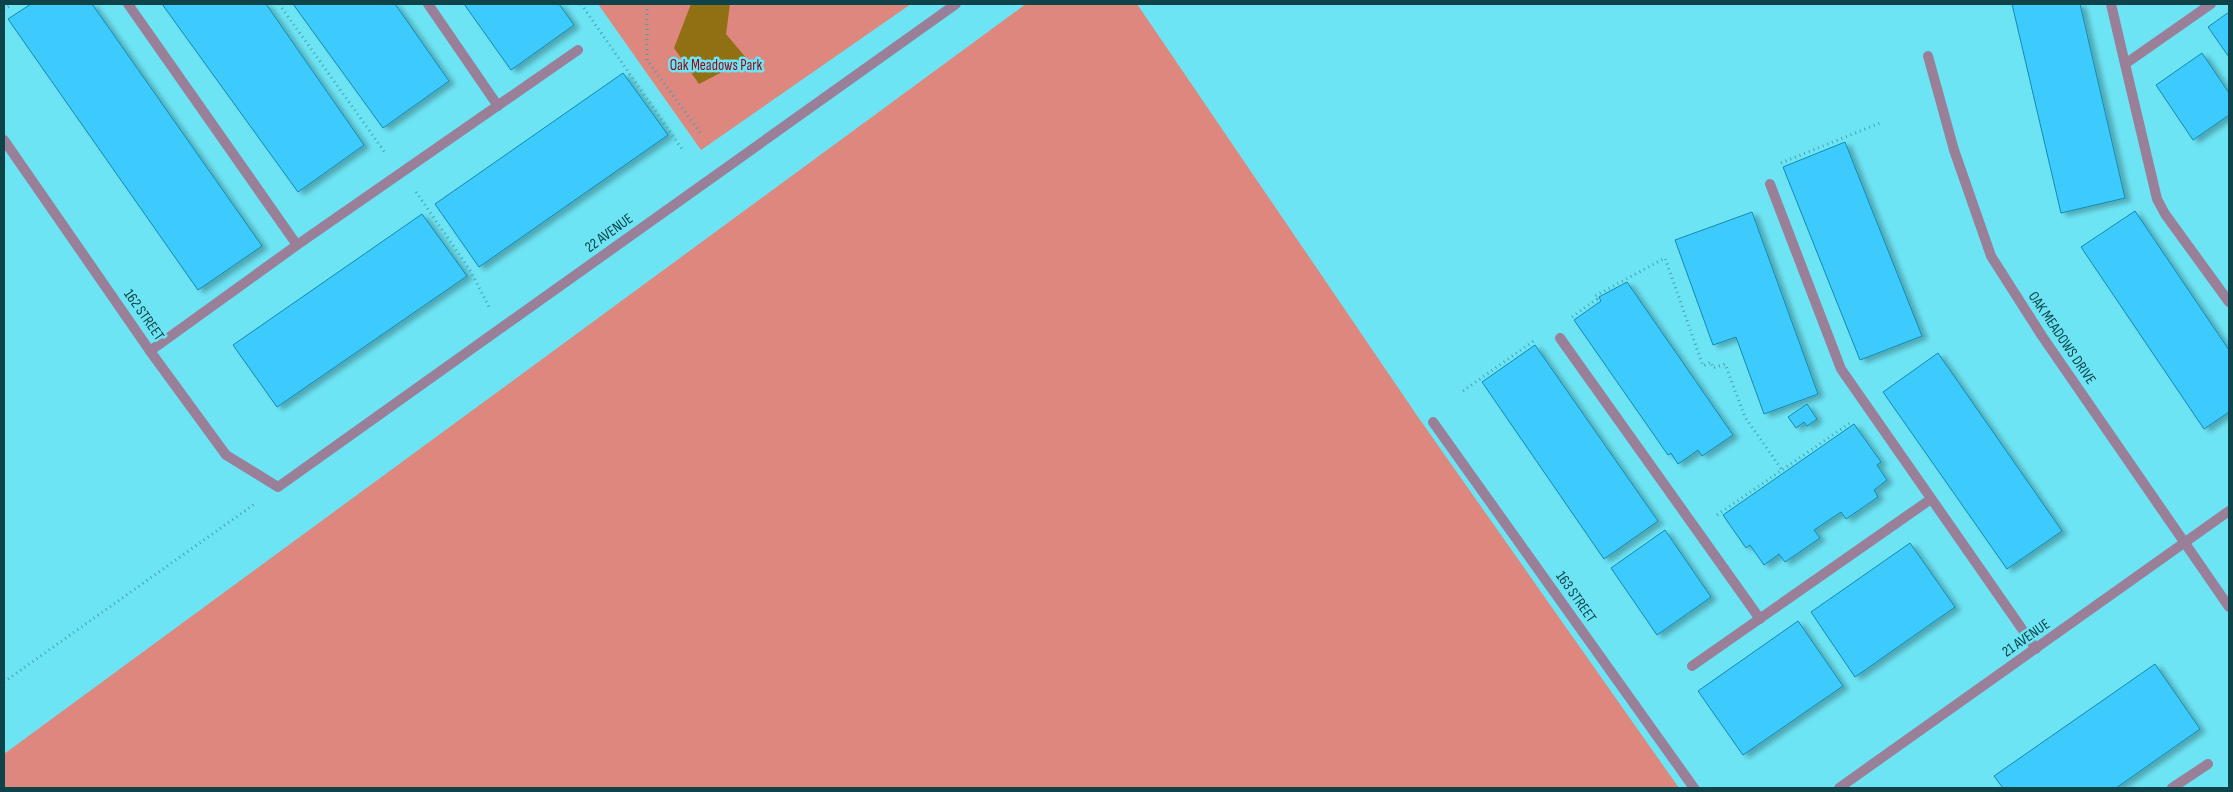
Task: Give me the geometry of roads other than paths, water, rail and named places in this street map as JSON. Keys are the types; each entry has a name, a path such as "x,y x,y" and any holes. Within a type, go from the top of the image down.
{"street":[{"path":"128,4 297,245"},
{"path":"428,4 498,106"},
{"name":"22 AVENUE","path":"278,487 956,4"},
{"path":"2111,4 2157,199 2165,214 2229,302"},
{"path":"2125,64 2211,4"},
{"path":"150,351 297,245 578,50"},
{"name":"OAK MEADOWS DRIVE","path":"1928,56 1954,150 1992,256 2042,336 2229,608"},
{"name":"162 STREET","path":"4,140 150,351 226,455 278,487"},
{"path":"1770,184 1841,369 2036,649"},
{"path":"1560,338 1760,619"},
{"name":"163 STREET","path":"1434,422 1694,788"},
{"path":"1692,666 1931,499"},
{"name":"21 AVENUE","path":"1839,788 2229,511"},
{"path":"2172,788 2208,764"}],"park label":[{"name":"Oak Meadows Park","path":"716,65"}]}
